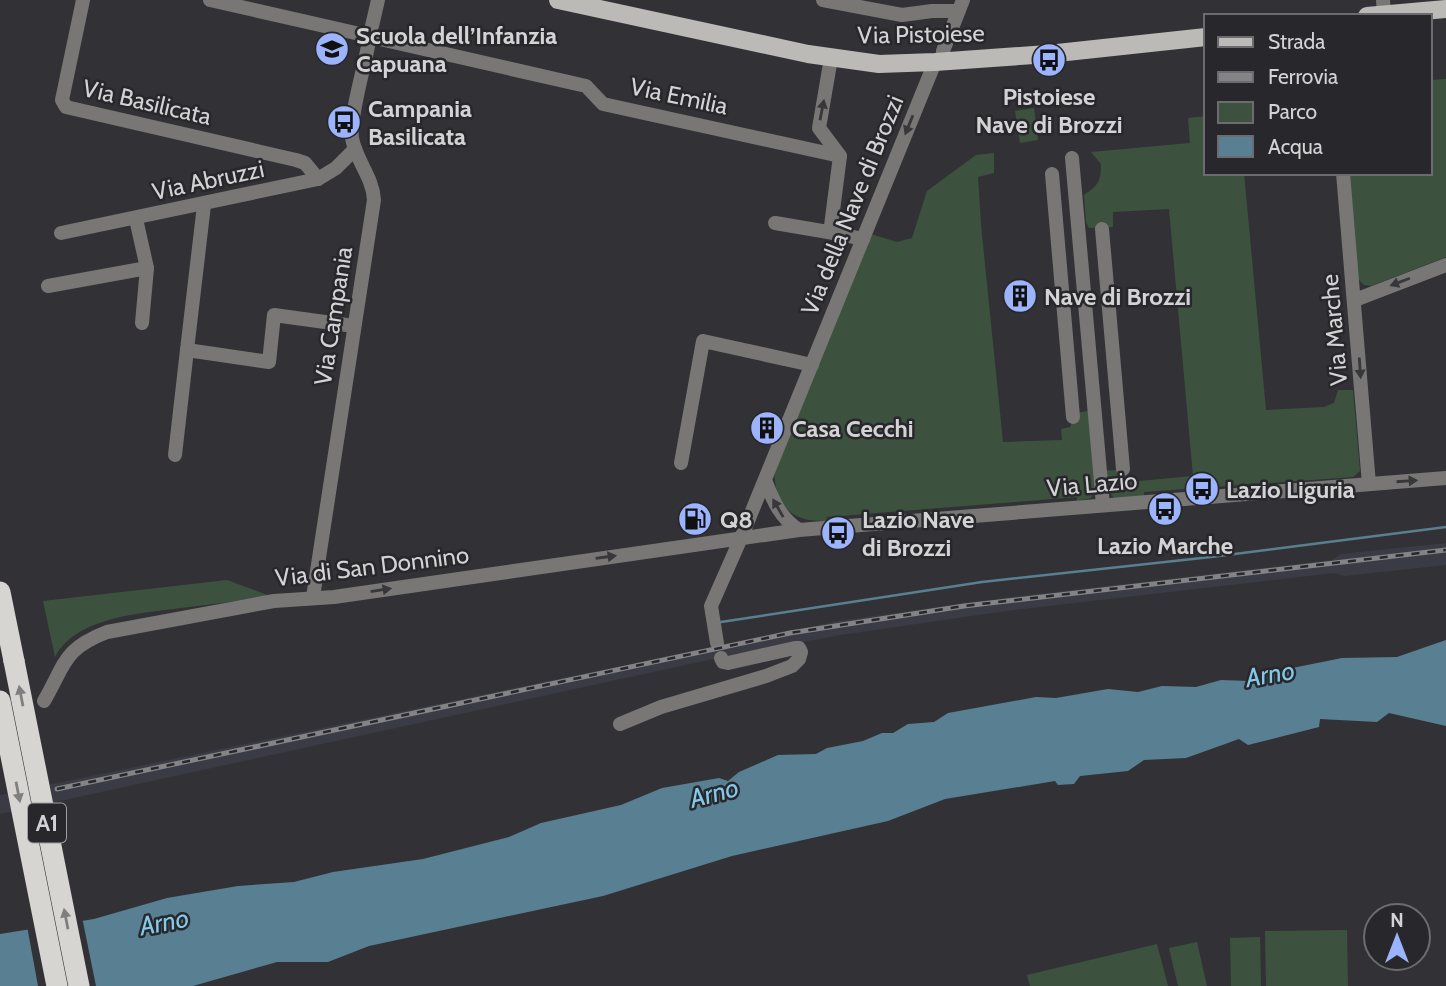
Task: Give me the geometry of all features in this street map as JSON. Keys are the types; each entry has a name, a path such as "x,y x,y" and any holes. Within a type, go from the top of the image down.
{"highway":[{"name":"A1","path":"0,592 79,986"},
{"name":"A1","path":"0,701 57,986"}],"main road":[{"name":"Via Pistoiese","path":"558,0 831,58 879,64 1204,29"},
{"name":"Via Pistoiese","path":"597,0 845,51 879,54 939,57 1204,37"},
{"path":"1378,10 1414,6 1446,9"}],"street":[{"name":"Via Basilicata","path":"83,0 62,100 66,107 296,160 305,163 318,179"},
{"path":"211,0 359,34"},
{"path":"372,26 378,0"},
{"path":"823,0 902,15 960,6"},
{"name":"Via della Nave di Brozzi","path":"620,724 661,707 766,676 792,666 799,659 801,652 795,648 728,663 720,654 711,611 713,599 741,538 960,6"},
{"path":"372,26 380,32 374,43 360,40 359,34 363,28 372,26"},
{"name":"Via Emilia","path":"374,43 586,86 603,104 840,156"},
{"name":"Via Campania","path":"313,597 374,200 371,183 352,139 353,124 374,43"},
{"path":"831,58 819,128 840,156 830,220 834,233"},
{"name":"Via Abruzzi","path":"61,233 318,179 336,168 355,149"},
{"path":"1072,158 1104,505"},
{"path":"1052,173 1073,417"},
{"name":"Via Marche","path":"1343,175 1369,484"},
{"path":"174,455 204,205"},
{"path":"136,219 147,268 142,323"},
{"path":"775,223 863,239"},
{"path":"1102,229 1123,469"},
{"path":"1057,233 1079,231"},
{"path":"1355,300 1446,265"},
{"path":"48,286 147,268"},
{"path":"1062,292 1107,288"},
{"path":"187,350 269,362 274,315 354,326"},
{"path":"681,463 702,341 812,365"},
{"path":"1067,353 1112,348"},
{"path":"1094,408 1118,405"},
{"name":"Via Lazio","path":"741,538 799,530 1446,478"},
{"path":"765,480 785,520 799,530"},
{"name":"Via di San Donnino","path":"44,701 65,658 83,641 107,632 274,601 334,597 741,538"}],"shaded area":[{"path":"1446,543 1446,565 1345,576 1334,573 1006,611 841,635 741,653 0,814 0,795 838,621 1004,598 1332,560 1341,554"}],"green space":[{"path":"1446,79 1446,257 1371,286 1364,285 1357,278 1347,175 1432,175 1432,80"},
{"path":"1034,108 1038,140 1020,143 1015,111"},
{"path":"1204,116 1204,175 1244,175 1266,410 1324,407 1334,403 1338,390 1353,390 1360,471 1353,477 1144,492 1144,497 1114,498 1109,486 1096,487 1091,498 1077,501 1077,497 827,517 826,521 803,518 787,509 778,493 774,471 871,234 897,242 912,238 927,191 976,155 994,153 994,173 978,177 1003,442 1062,440 1061,429 1070,427 1076,413 1088,411 1093,471 1122,470 1130,480 1139,481 1193,476 1169,209 1113,212 1113,227 1089,228 1084,195 1096,186 1100,175 1101,164 1091,152 1190,143 1188,118"},
{"path":"227,580 270,596 114,618 79,632 65,643 55,657 43,601"},
{"path":"1347,930 1348,986 1266,986 1265,931"},
{"path":"1260,937 1261,986 1231,986 1230,938"},
{"path":"1197,942 1207,986 1178,986 1169,948"},
{"path":"1157,944 1168,986 1030,986 1027,975"}],"water":[{"name":"Arno","path":"1446,640 1446,726 1389,713 1377,722 1320,719 1319,727 1248,745 1239,739 1186,758 1144,760 1128,771 1080,776 1074,784 1058,785 1055,781 945,799 888,821 732,856 603,896 369,946 328,962 277,962 193,986 0,986 0,934 94,919 167,898 238,886 294,882 333,872 423,859 509,837 541,823 621,805 662,788 719,778 728,781 739,772 778,755 816,754 827,748 863,741 882,733 893,733 908,724 934,722 948,713 1036,697 1056,698 1108,689 1138,692 1162,686 1196,687 1221,680 1249,681 1267,673 1342,658 1397,657"}],"pier":[{"path":"82,917 96,986 38,986 27,926"}],"waterway":[{"path":"721,622 982,582 1211,557 1446,527"}],"railway":[{"path":"57,789 790,633 964,606 1446,550"}],"place":[{"name":"Scuola dell’Infanzia Capuana","path":"332,49"},
{"name":"Pistoiese Nave di Brozzi","path":"1049,60"},
{"name":"Campania Basilicata","path":"344,122"},
{"name":"Nave di Brozzi","path":"1020,296"},
{"name":"Casa Cecchi","path":"767,428"},
{"name":"Lazio Liguria","path":"1202,489"},
{"name":"Lazio Marche","path":"1165,509"},
{"name":"Q8","path":"695,519"},
{"name":"Lazio Nave di Brozzi","path":"838,533"}]}
